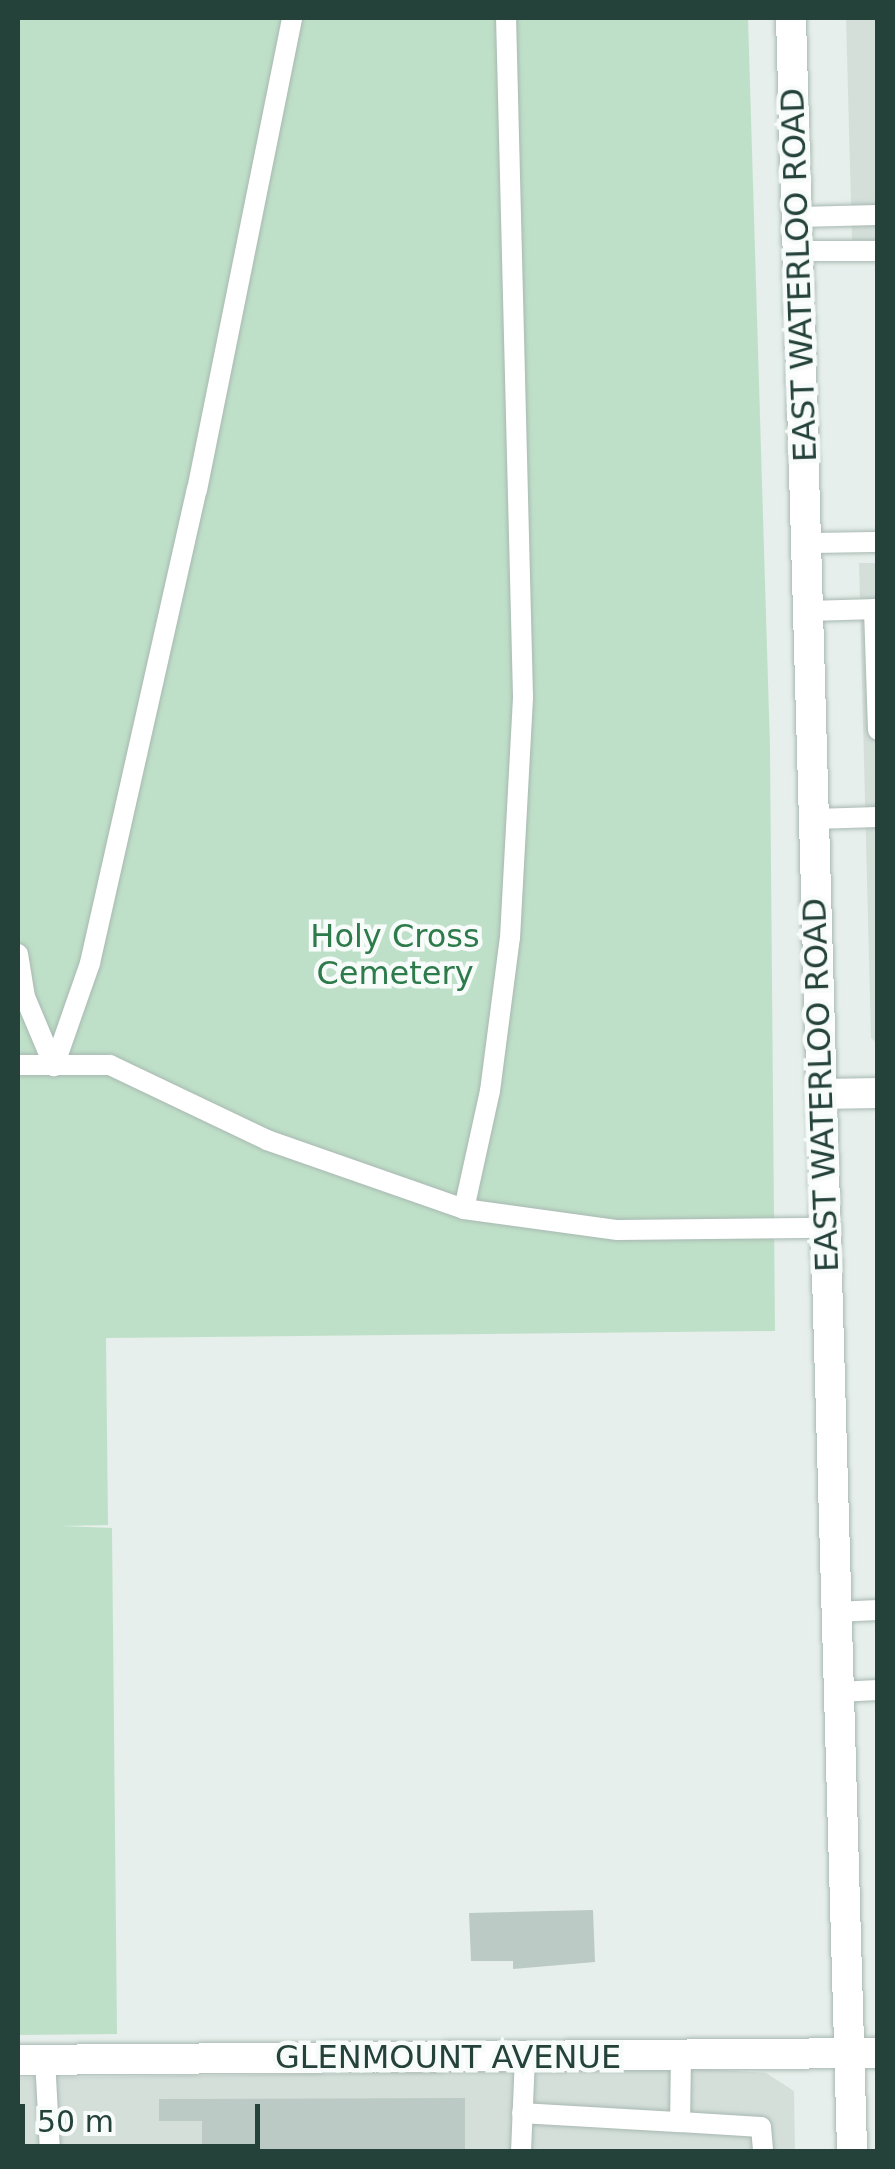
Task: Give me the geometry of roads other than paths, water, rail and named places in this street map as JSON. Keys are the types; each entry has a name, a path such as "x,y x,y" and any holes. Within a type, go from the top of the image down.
{"main road":[{"name":"EAST WATERLOO ROAD","path":"790,18 835,1612 864,2053 852,2152"},
{"path":"821,1094 878,1094"},
{"name":"GLENMOUNT AVENUE","path":"31,2059 864,2053"}],"lane":[{"path":"54,1066 99,924 197,490 292,18"},
{"path":"464,1209 482,1143 510,938 522,716 506,18"},
{"path":"798,217 878,215"},
{"path":"799,251 878,251"},
{"path":"806,542 878,542"},
{"path":"808,611 876,609 878,730"},
{"path":"814,819 878,817"},
{"path":"18,954 25,997 54,1066"},
{"path":"18,1064 110,1065 266,1140 464,1209 618,1230 826,1228"},
{"path":"835,1612 878,1610"},
{"path":"838,1692 878,1690"},
{"path":"680,2122 681,2054"},
{"path":"521,2152 524,2058"},
{"path":"31,2059 50,2152"},
{"path":"522,2113 761,2128 763,2152"}],"park label":[{"name":"Holy Cross Cemetery","path":"395,956"}]}
